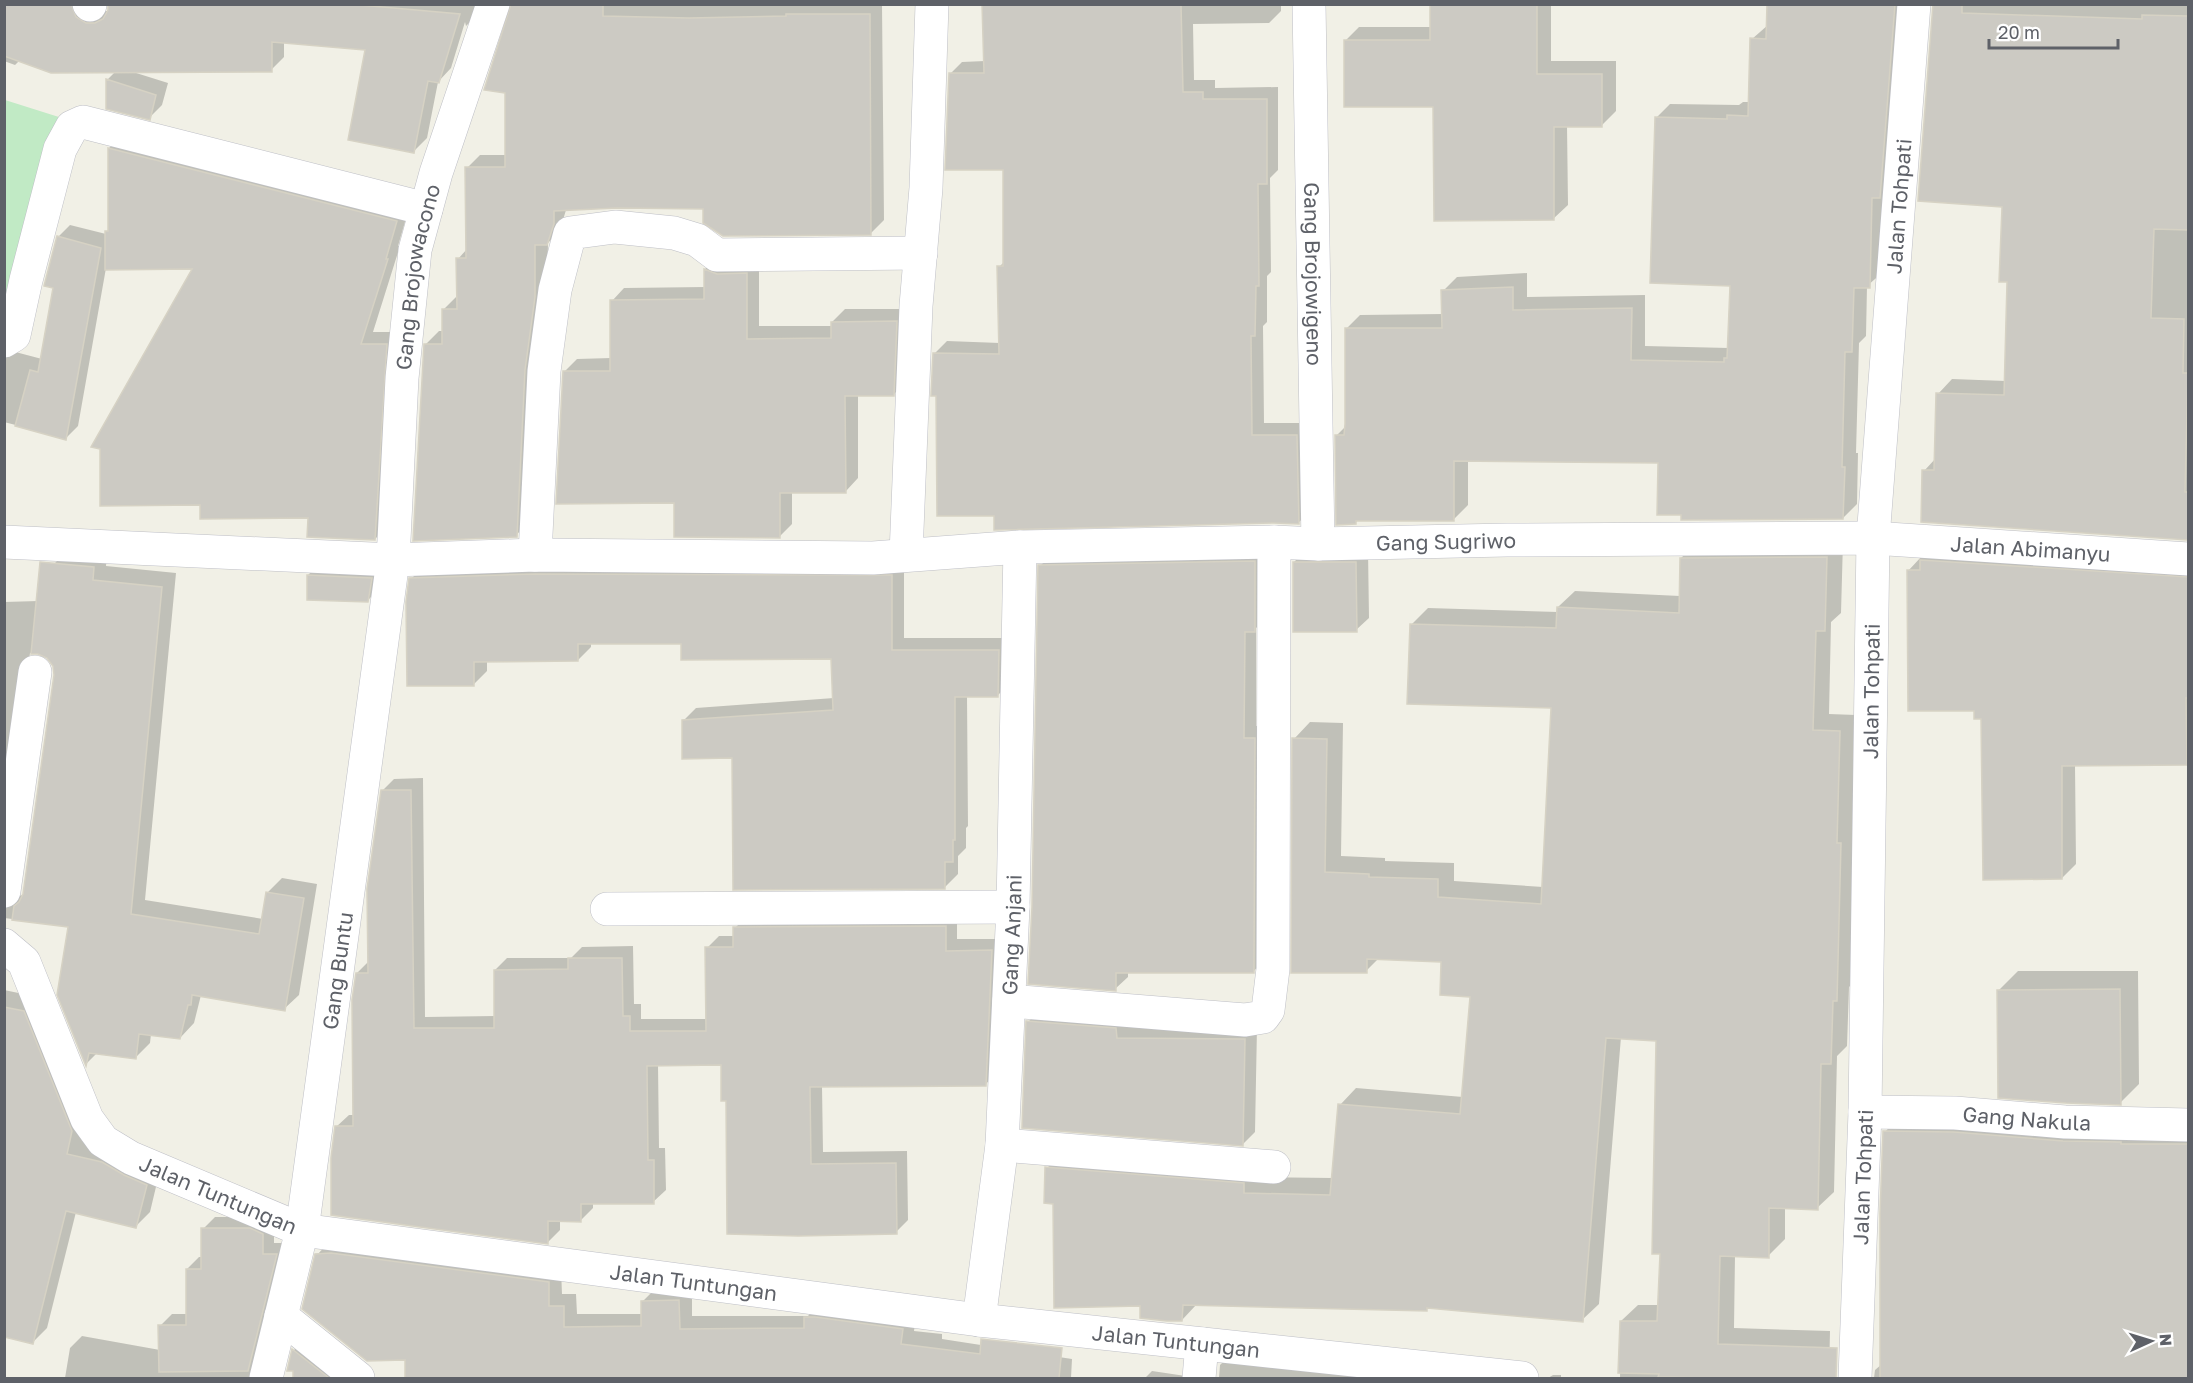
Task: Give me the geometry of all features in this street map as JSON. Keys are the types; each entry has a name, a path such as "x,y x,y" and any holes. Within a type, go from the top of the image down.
{"street":[{"name":"Gang Brojowacono","path":"393,560 402,378 415,250 454,118 494,4"},
{"path":"906,555 916,306 927,165 932,4"},
{"name":"Gang Brojowigeno","path":"1309,4 1318,544"},
{"name":"Jalan Tohpati","path":"1855,1378 1865,1112 1873,538 1914,4"},
{"path":"4,341 14,334 60,149 72,127 83,122 426,209"},
{"path":"535,555 544,371 555,290 570,233 615,227 674,233 697,240 717,255 921,253"},
{"name":"Gang Sugriwo","path":"4,542 393,560 535,555 861,558 1020,547 1274,542 1318,544 1507,540 1873,538"},
{"name":"Jalan Abimanyu","path":"1873,538 2188,558"},
{"path":"1009,1000 1245,1020 1263,1017 1268,1010 1273,969 1274,542"},
{"name":"Gang Anjani","path":"979,1320 1002,1145 1013,907 1020,547"},
{"name":"Gang Buntu","path":"266,1378 302,1230 393,560"},
{"path":"4,891 35,672"},
{"path":"607,909 1013,907"},
{"name":"Jalan Tuntungan","path":"4,945 24,962 87,1119 103,1141 131,1158 302,1230 979,1320 1522,1378"},
{"name":"Gang Nakula","path":"1865,1112 1955,1113 2065,1122 2188,1125"},
{"path":"1002,1145 1274,1167"},
{"path":"281,1316 357,1378"},
{"path":"1198,1378 1203,1344"}],"green space":[{"path":"5,100 62,118 5,324"}],"building":[{"path":"4,4 71,4 76,17 86,23 95,23 103,19 108,10 108,4 349,4 460,14 439,83 428,81 414,153 348,140 365,50 272,42 272,72 51,73 4,56"},
{"path":"511,4 603,4 603,16 689,18 786,16 786,14 870,14 871,235 723,236 703,223 703,209 617,208 554,211 554,224 547,245 535,245 535,297 525,370 517,537 413,541 424,344 442,344 442,309 457,309 456,258 466,258 465,167 505,167 505,93 484,90"},
{"path":"982,4 1181,4 1183,92 1203,92 1203,99 1267,99 1267,184 1258,184 1259,286 1256,286 1255,336 1251,336 1252,435 1297,435 1299,524 994,530 994,516 937,516 936,396 931,396 933,353 999,354 997,266 1003,266 1003,170 945,170 949,73 984,73"},
{"path":"1430,4 1537,4 1537,74 1602,74 1602,127 1554,127 1554,220 1434,221 1433,107 1344,107 1344,40 1430,40"},
{"path":"1767,4 1895,4 1880,198 1872,198 1870,288 1854,288 1852,352 1845,352 1843,519 1681,520 1681,515 1657,515 1658,463 1454,461 1454,521 1356,521 1356,524 1336,525 1335,435 1344,435 1345,328 1442,328 1441,290 1513,287 1513,310 1632,308 1631,360 1724,362 1724,358 1727,358 1730,286 1650,283 1655,117 1727,119 1727,115 1748,116 1750,38 1766,39"},
{"path":"1933,4 1962,4 1962,13 2142,19 2142,15 2188,16 2188,230 2154,229 2151,318 2184,319 2183,373 2188,373 2185,492 2188,492 2188,540 1921,522 1922,470 1934,470 1936,393 2004,395 2007,282 1999,282 2002,207 1918,201"},
{"path":"106,79 156,95 150,120 106,109"},
{"path":"108,148 397,221 386,259 388,259 361,344 387,344 375,540 307,537 308,518 200,519 200,505 100,506 100,449 91,447 192,269 105,270 105,231 108,231"},
{"path":"57,236 101,248 66,440 15,426 30,370 38,372 53,288 44,286"},
{"path":"704,269 717,274 747,273 747,339 831,338 831,322 897,321 894,396 845,396 846,493 780,493 780,538 674,537 674,503 556,504 563,371 610,371 610,300 704,299"},
{"path":"1827,557 1825,631 1816,631 1813,730 1840,731 1837,843 1841,843 1837,1001 1833,1001 1831,1064 1821,1064 1818,1210 1769,1208 1769,1258 1720,1256 1718,1344 1837,1348 1836,1378 1658,1377 1659,1374 1618,1373 1620,1321 1657,1321 1660,1254 1652,1254 1656,1041 1606,1038 1583,1322 1427,1308 1427,1311 1183,1305 1182,1321 1167,1321 1140,1318 1140,1306 1054,1308 1053,1204 1044,1203 1045,1167 1244,1183 1244,1193 1330,1195 1338,1104 1460,1114 1470,997 1440,995 1441,962 1367,959 1367,973 1291,973 1292,738 1327,739 1325,872 1369,874 1369,877 1438,879 1438,897 1541,904 1551,708 1407,704 1410,624 1556,628 1557,607 1679,613 1680,558"},
{"path":"1920,560 2188,577 2187,765 2062,766 2062,879 1983,880 1981,719 1974,719 1974,711 1908,711 1907,570 1920,570"},
{"path":"1255,561 1255,632 1245,632 1244,738 1255,738 1254,973 1116,973 1116,991 1028,984 1032,907 1038,565"},
{"path":"40,562 94,567 93,580 162,587 131,914 259,934 266,892 304,898 285,1011 192,995 180,1039 139,1034 136,1059 89,1053 86,1066 57,995 68,927 12,920 14,906 23,894 54,675 53,666 47,658 31,654"},
{"path":"1293,562 1356,562 1357,632 1293,632"},
{"path":"535,574 892,575 892,650 999,650 998,697 955,697 955,840 953,840 953,862 945,862 945,889 733,890 732,758 682,759 682,720 833,710 831,659 681,660 681,644 578,644 578,661 474,662 474,686 407,686 406,602 409,578"},
{"path":"307,575 372,578 368,602 307,600"},
{"path":"381,790 411,790 414,1028 494,1028 494,970 568,969 568,958 622,958 623,1016 630,1016 630,1031 706,1031 705,947 733,947 733,927 946,926 946,951 992,950 986,1086 810,1087 811,1164 896,1163 897,1234 798,1236 727,1234 726,1101 721,1101 721,1065 647,1066 648,1160 654,1160 654,1204 581,1204 581,1222 548,1221 548,1244 331,1215 331,1158 335,1126 353,1126 352,1000 356,973 368,973 367,889"},
{"path":"2120,989 2121,1105 1998,1098 1997,990"},
{"path":"4,1007 24,1011 72,1131 67,1154 102,1162 147,1185 136,1228 66,1211 33,1344 4,1337"},
{"path":"1026,1021 1116,1028 1117,1038 1245,1039 1243,1146 1022,1128"},
{"path":"1883,1131 1954,1132 2063,1141 2121,1142 2121,1144 2188,1144 2188,1378 1880,1378 1880,1214"},
{"path":"201,1228 250,1228 263,1234 263,1254 277,1254 248,1371 159,1372 158,1325 186,1325 186,1269 201,1269"},
{"path":"331,1253 549,1282 549,1306 564,1306 564,1327 641,1326 641,1301 679,1300 680,1329 804,1328 804,1317 815,1317 903,1329 901,1344 980,1354 981,1339 1062,1348 1059,1378 405,1378 405,1360 367,1361 302,1309 315,1254"},
{"path":"292,1349 329,1378 293,1378 293,1371 287,1371"}]}
